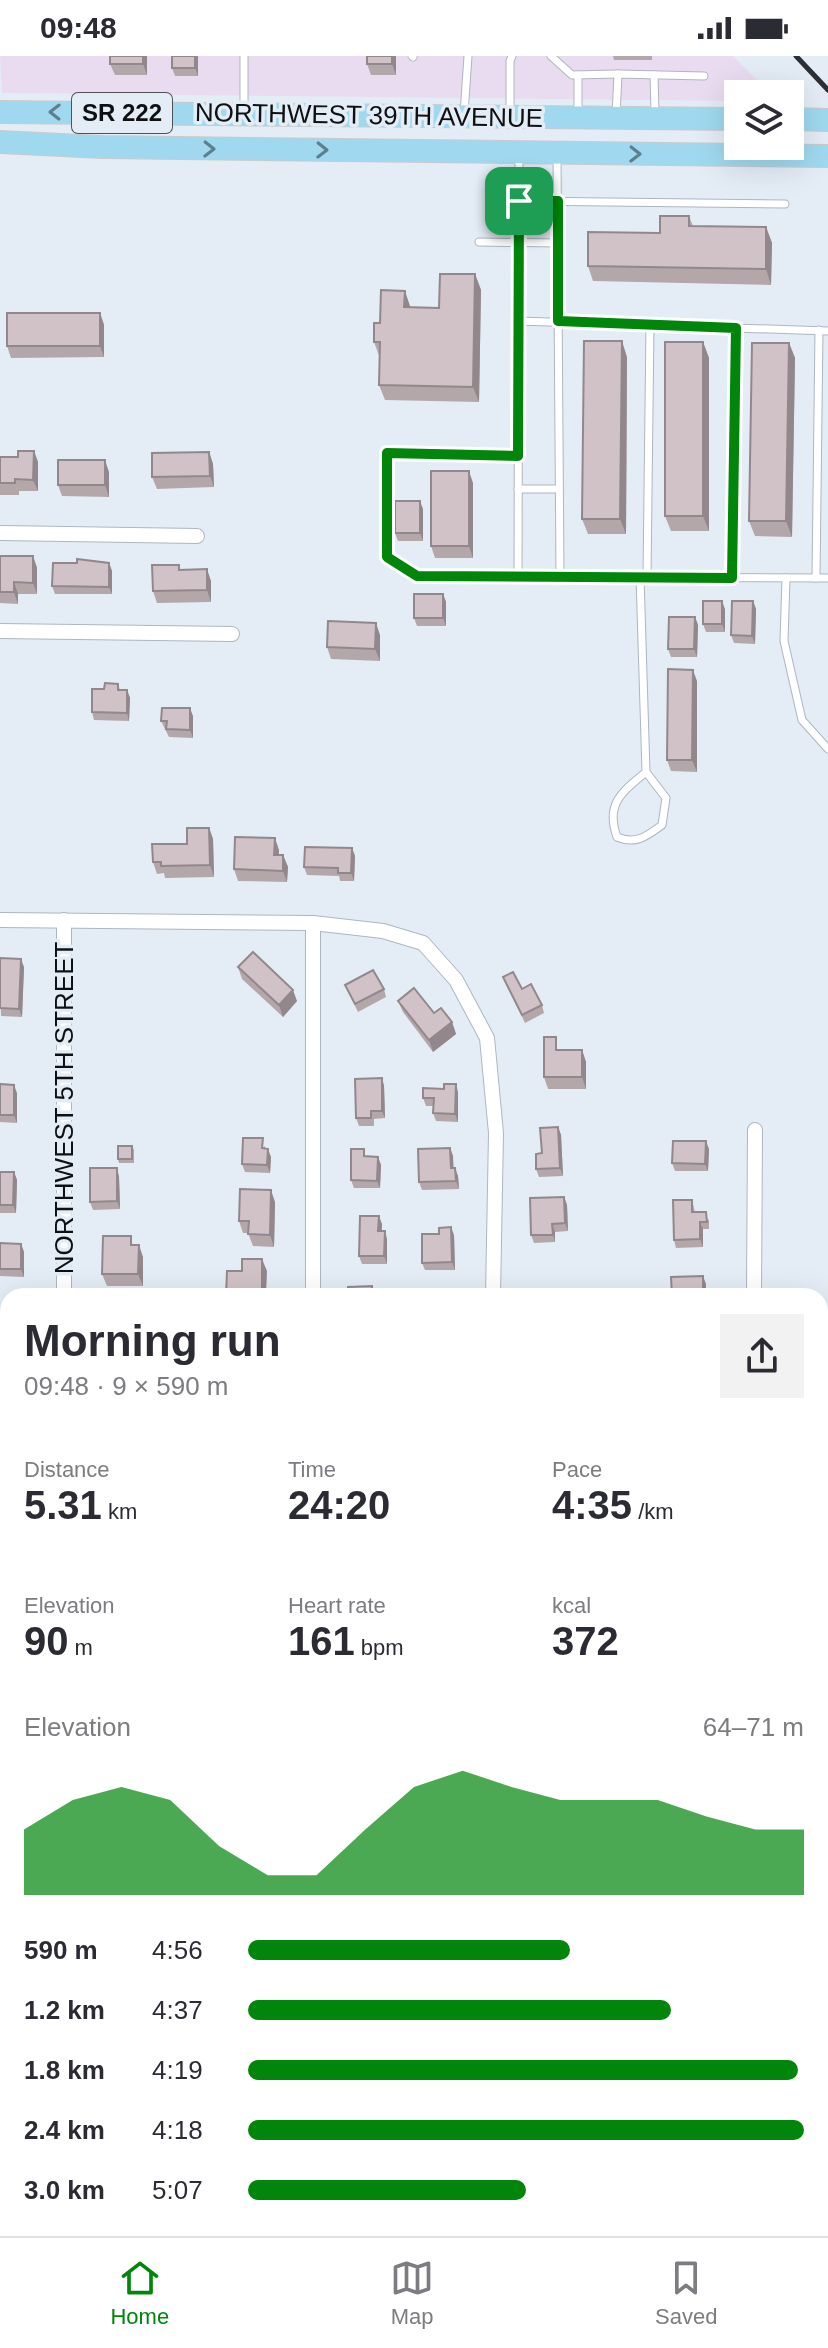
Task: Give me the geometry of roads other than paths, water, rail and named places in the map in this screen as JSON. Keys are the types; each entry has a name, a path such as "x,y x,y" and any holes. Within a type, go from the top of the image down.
{"main road":[{"name":"NORTHWEST 39TH AVENUE","path":"0,112 724,119"},
{"path":"245,114 245,149"},
{"path":"510,117 519,152"},
{"path":"804,119 828,120"},
{"name":"NORTHWEST 39TH AVENUE","path":"0,142 102,147 828,156"}],"street":[{"path":"0,533 197,536"},
{"path":"0,631 232,634"},
{"path":"0,920 313,923 383,931 423,943 456,980 487,1038 496,1133 493,1288"},
{"name":"NORTHWEST 5TH STREET","path":"64,920 64,1288"},
{"path":"313,923 313,1288"},
{"path":"754,1288 755,1130"}],"lane":[{"path":"244,56 245,114"},
{"path":"464,116 468,56"},
{"path":"510,117 512,56"},
{"path":"551,56 572,75 704,76"},
{"path":"616,118 618,74"},
{"path":"578,75 578,118"},
{"path":"654,75 655,118"},
{"path":"518,578 519,152"},
{"path":"557,153 560,577"},
{"path":"519,201 785,204"},
{"path":"479,242 558,243"},
{"path":"518,321 824,330 816,578"},
{"path":"646,772 620,793 611,821 617,837 629,842 644,839 662,825 666,798 646,772 644,577 650,324"},
{"path":"732,578 736,328"},
{"path":"518,456 387,453 387,557 417,576 828,578"},
{"path":"518,489 559,489"},
{"path":"786,578 784,641 802,720 828,749"}],"railway":[{"path":"796,56 828,90"}]}
